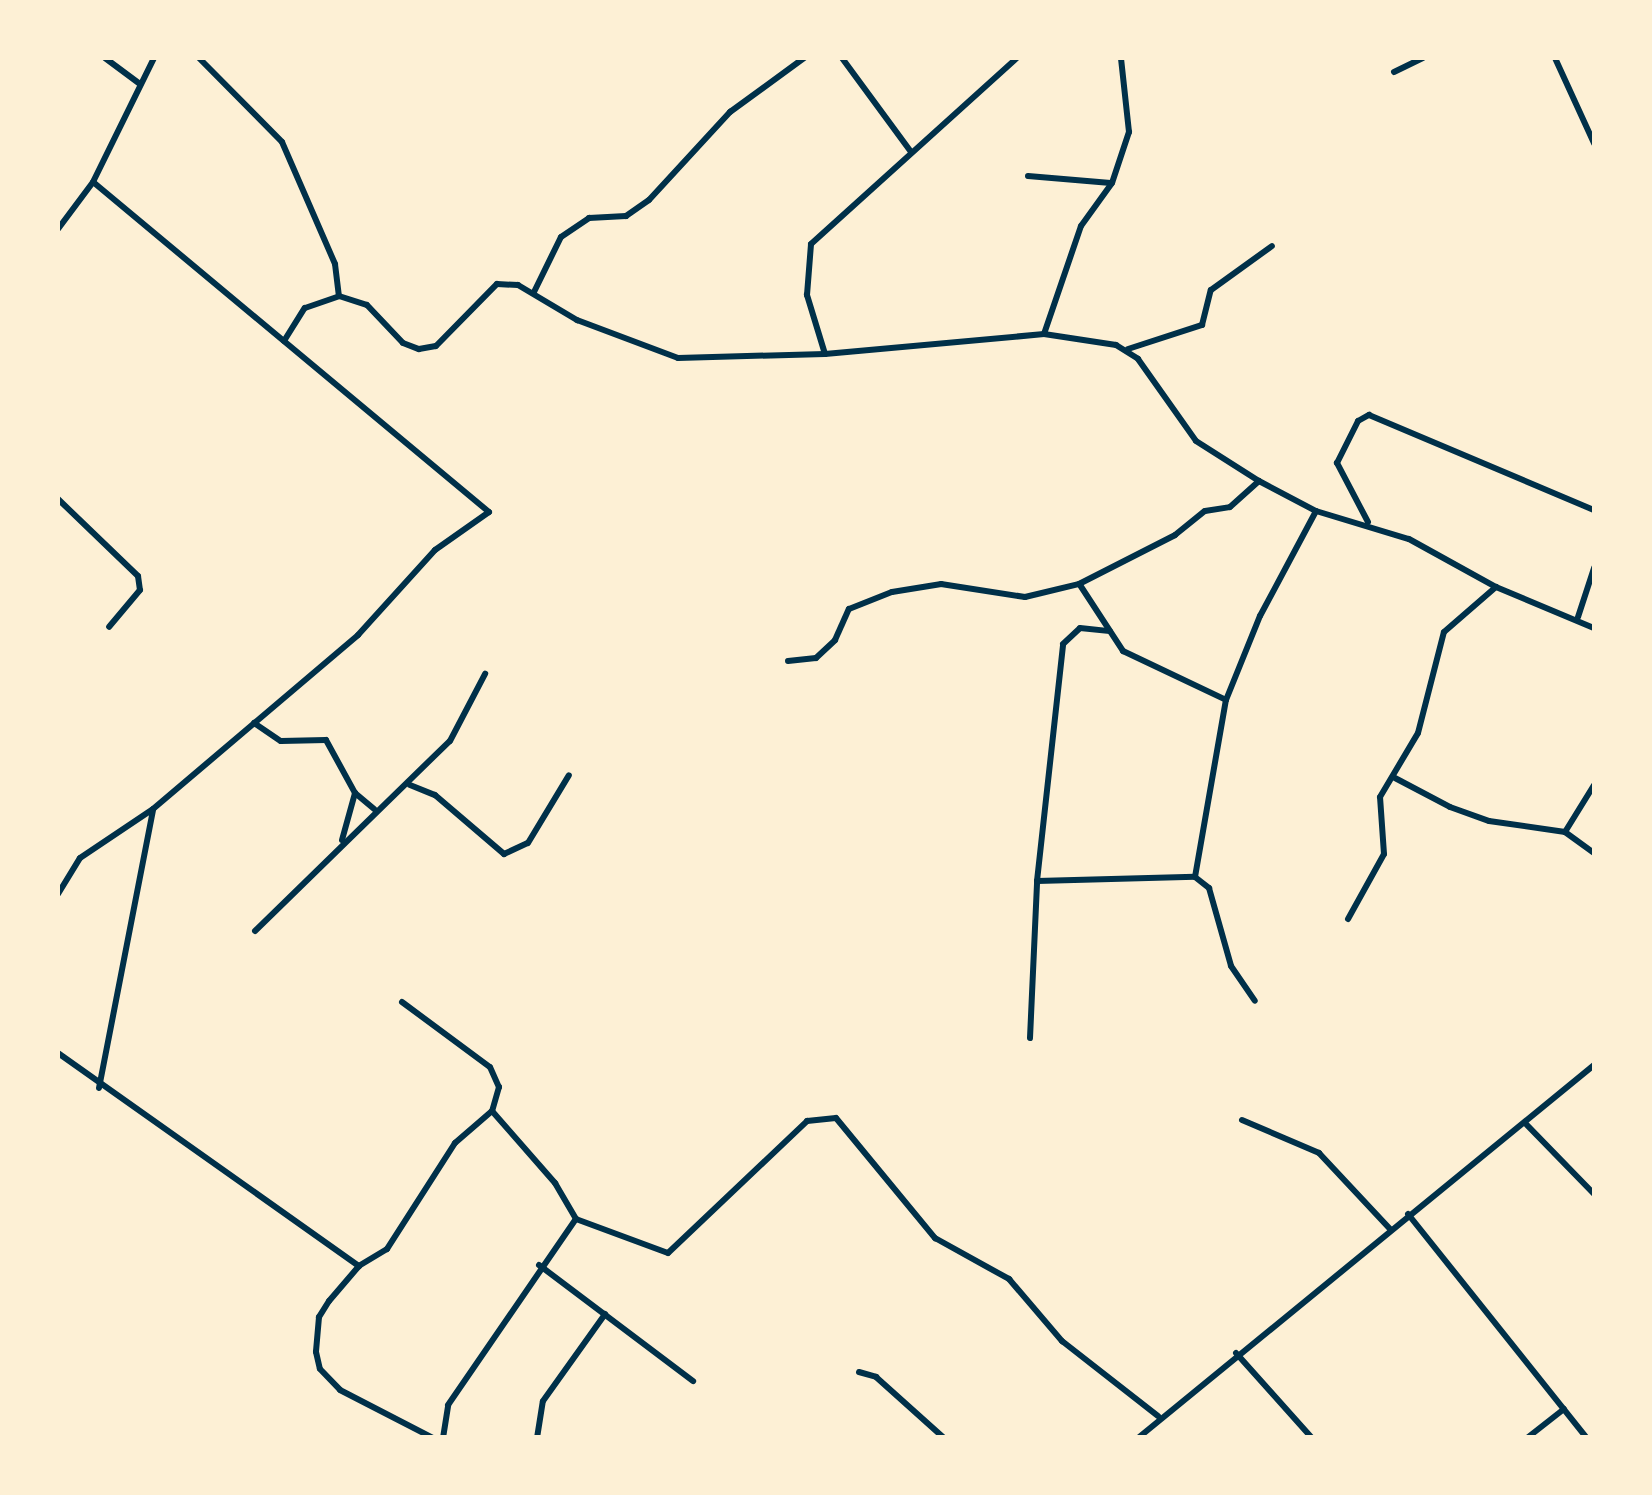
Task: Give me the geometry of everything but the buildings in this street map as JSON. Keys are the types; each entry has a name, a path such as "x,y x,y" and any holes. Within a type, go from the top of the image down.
{"street":[{"path":"106,58 140,84"},
{"path":"58,229 93,182 154,58"},
{"path":"199,58 282,142 335,264 340,296"},
{"path":"534,292 561,237 589,218 626,216 649,200 730,112 804,58"},
{"path":"842,58 911,152"},
{"path":"825,354 807,295 811,244 1017,58"},
{"path":"1044,334 1082,226 1112,183 1129,132 1121,58"},
{"path":"1394,72 1423,58"},
{"path":"1555,58 1592,132 1594,144"},
{"path":"1028,176 1112,183"},
{"path":"58,894 80,858 153,809 358,636 435,550 489,512 93,182"},
{"path":"284,341 304,308 340,296 367,305 419,350 452,336 497,284 534,292 577,320 678,358 825,354 1044,334 1127,350 1202,325 1211,290 1272,246"},
{"path":"1127,350 1196,441 1259,481 1316,511 1368,522 1496,588 1578,617 1594,628"},
{"path":"1368,522 1337,463 1358,421 1369,415 1594,510"},
{"path":"788,661 824,652 850,609 907,588 941,584 1025,598 1079,584 1176,535 1206,511 1230,507 1259,481"},
{"path":"58,500 138,576 140,590 109,627"},
{"path":"1195,876 1226,700 1260,616 1316,511"},
{"path":"1578,617 1594,568"},
{"path":"1079,584 1123,651 1226,700"},
{"path":"1348,918 1384,854 1380,797 1418,732 1444,632 1496,588"},
{"path":"1030,1038 1037,881 1063,644 1073,630 1110,631"},
{"path":"255,931 374,808 410,785 464,721 485,674"},
{"path":"254,722 281,741 326,740 356,794 374,808"},
{"path":"410,785 434,796 504,854 528,843 569,775"},
{"path":"1394,778 1489,821 1565,832 1594,852"},
{"path":"1565,832 1594,785"},
{"path":"342,842 356,794"},
{"path":"99,1088 153,809"},
{"path":"1037,881 1195,876 1209,888 1231,966 1255,1000"},
{"path":"402,1002 498,1076 492,1110 455,1143 388,1249 358,1266 319,1317 320,1369 340,1390 433,1438"},
{"path":"58,1053 99,1088 358,1266"},
{"path":"1138,1438 1158,1416 1526,1124 1594,1065"},
{"path":"492,1110 537,1160 576,1219 668,1253 807,1121 828,1114 936,1238 1009,1279 1062,1342 1158,1416"},
{"path":"1242,1120 1319,1153 1390,1229"},
{"path":"1526,1124 1594,1194"},
{"path":"1408,1214 1586,1438"},
{"path":"443,1438 448,1405 540,1265 576,1219"},
{"path":"540,1265 693,1381"},
{"path":"537,1438 544,1401 605,1314"},
{"path":"1236,1353 1312,1438"},
{"path":"859,1372 876,1377 944,1438"},
{"path":"1527,1438 1564,1409"}]}
